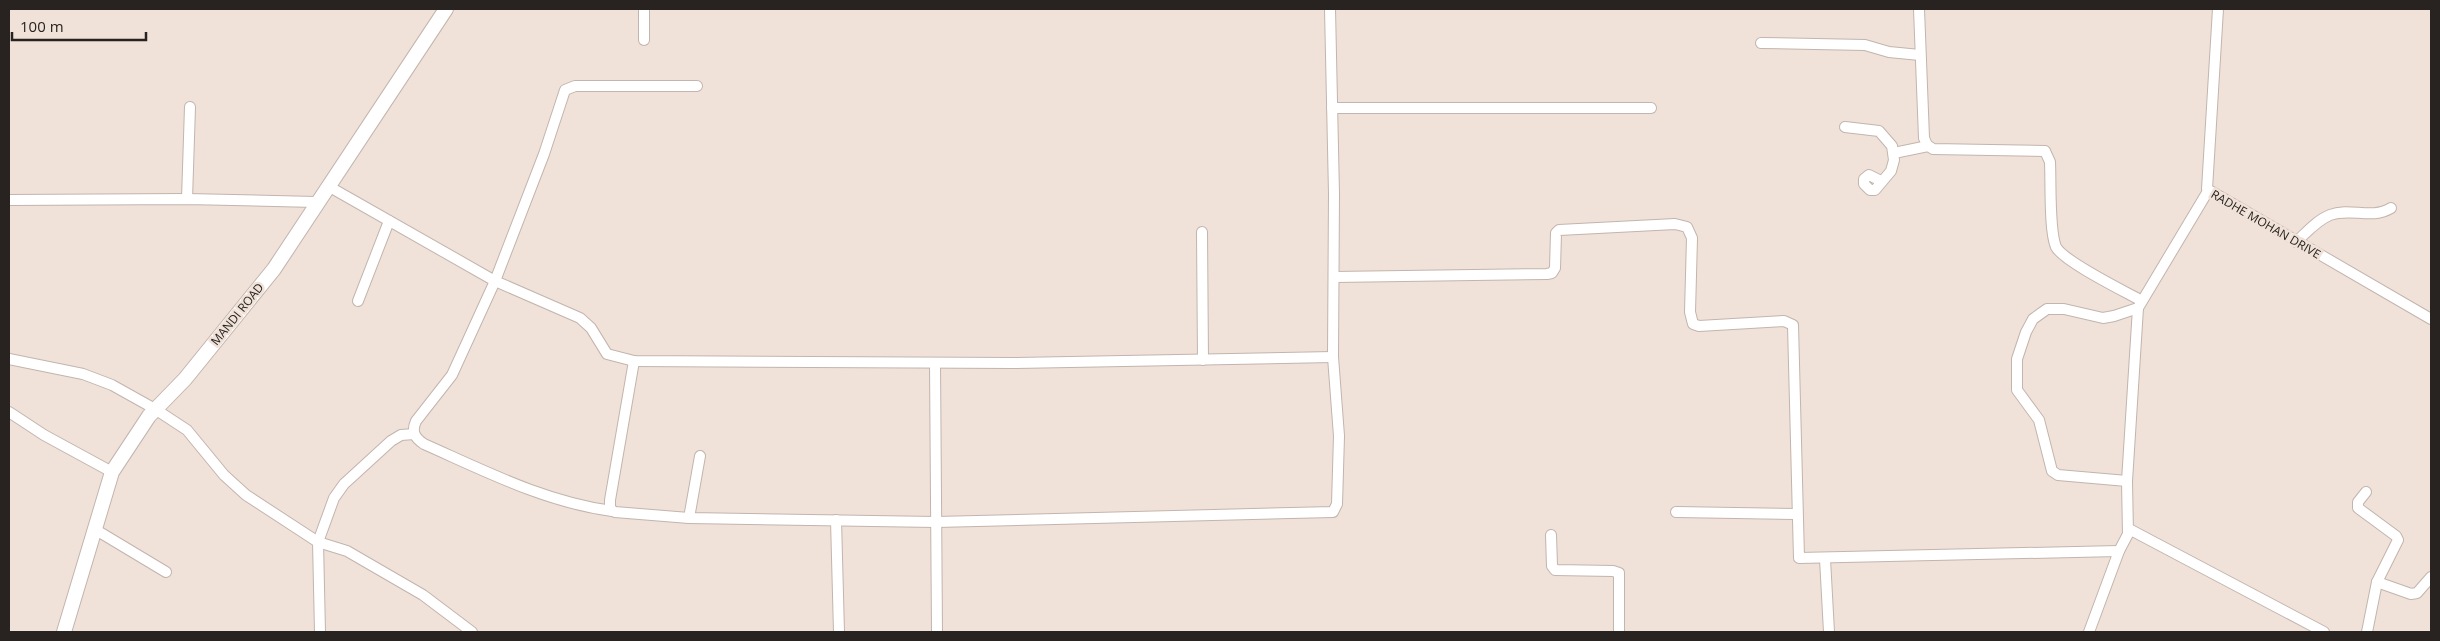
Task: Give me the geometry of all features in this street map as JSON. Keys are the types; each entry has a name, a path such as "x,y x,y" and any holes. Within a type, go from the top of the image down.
{"street":[{"name":"MANDI ROAD","path":"64,632 112,472 138,430 185,378 274,269 316,202 446,9"},
{"path":"644,9 644,40"},
{"path":"320,632 318,542 334,498 344,484 391,441 401,435 414,434 424,444 521,487 566,503 612,511 689,518 936,522 1333,512 1337,504 1339,436 1333,357 1334,277 1330,9"},
{"path":"1919,9 1924,138 1928,146 1933,149 2045,151 2050,162 2054,236 2057,248 2067,258 2139,304"},
{"name":"RADHE MOHAN DRIVE","path":"2218,9 2206,181 2208,191 2431,319"},
{"path":"1761,43 1859,44 1889,52 1920,55"},
{"path":"414,434 416,421 452,375 495,281 568,87 697,86"},
{"path":"187,199 190,106"},
{"path":"1332,108 1651,108"},
{"path":"1845,127 1879,131 1888,139 1894,153 1891,171 1881,181"},
{"path":"1894,153 1928,146"},
{"path":"328,186 495,281 580,318 591,328 606,354 634,362 936,363 1333,357"},
{"path":"2089,632 2120,551 2126,542 2129,529 2127,481 2139,304 2208,191"},
{"path":"9,200 187,199 316,202"},
{"path":"2296,242 2321,220 2332,214 2350,212 2375,215 2391,208"},
{"path":"358,301 389,221"},
{"path":"1334,277 1547,274 1554,271 1556,232 1560,229 1675,224 1687,227 1692,238 1690,312 1693,324 1699,326 1784,321 1792,324 1798,556 1801,558 1825,559 2120,551"},
{"path":"1202,232 1203,360"},
{"path":"2127,481 2058,475 2052,471 2038,420 2017,390 2017,359 2033,319 2047,309 2064,309 2103,318 2114,316 2139,304"},
{"path":"9,359 83,374 112,386 155,409 186,430 224,475 241,490 318,542 347,552 424,595 472,632"},
{"path":"612,511 610,500 634,362"},
{"path":"936,363 937,632"},
{"path":"9,412 44,435 112,472"},
{"path":"689,518 700,456"},
{"path":"2366,492 2358,502 2358,508 2398,538 2377,582 2367,632"},
{"path":"1676,512 1796,514"},
{"path":"836,520 839,632"},
{"path":"2129,529 2324,632"},
{"path":"96,530 166,572"},
{"path":"1550,535 1552,566 1555,570 1614,571 1619,573 1619,632"},
{"path":"1825,559 1829,632"},
{"path":"2377,582 2411,594 2417,593 2431,577"}]}
